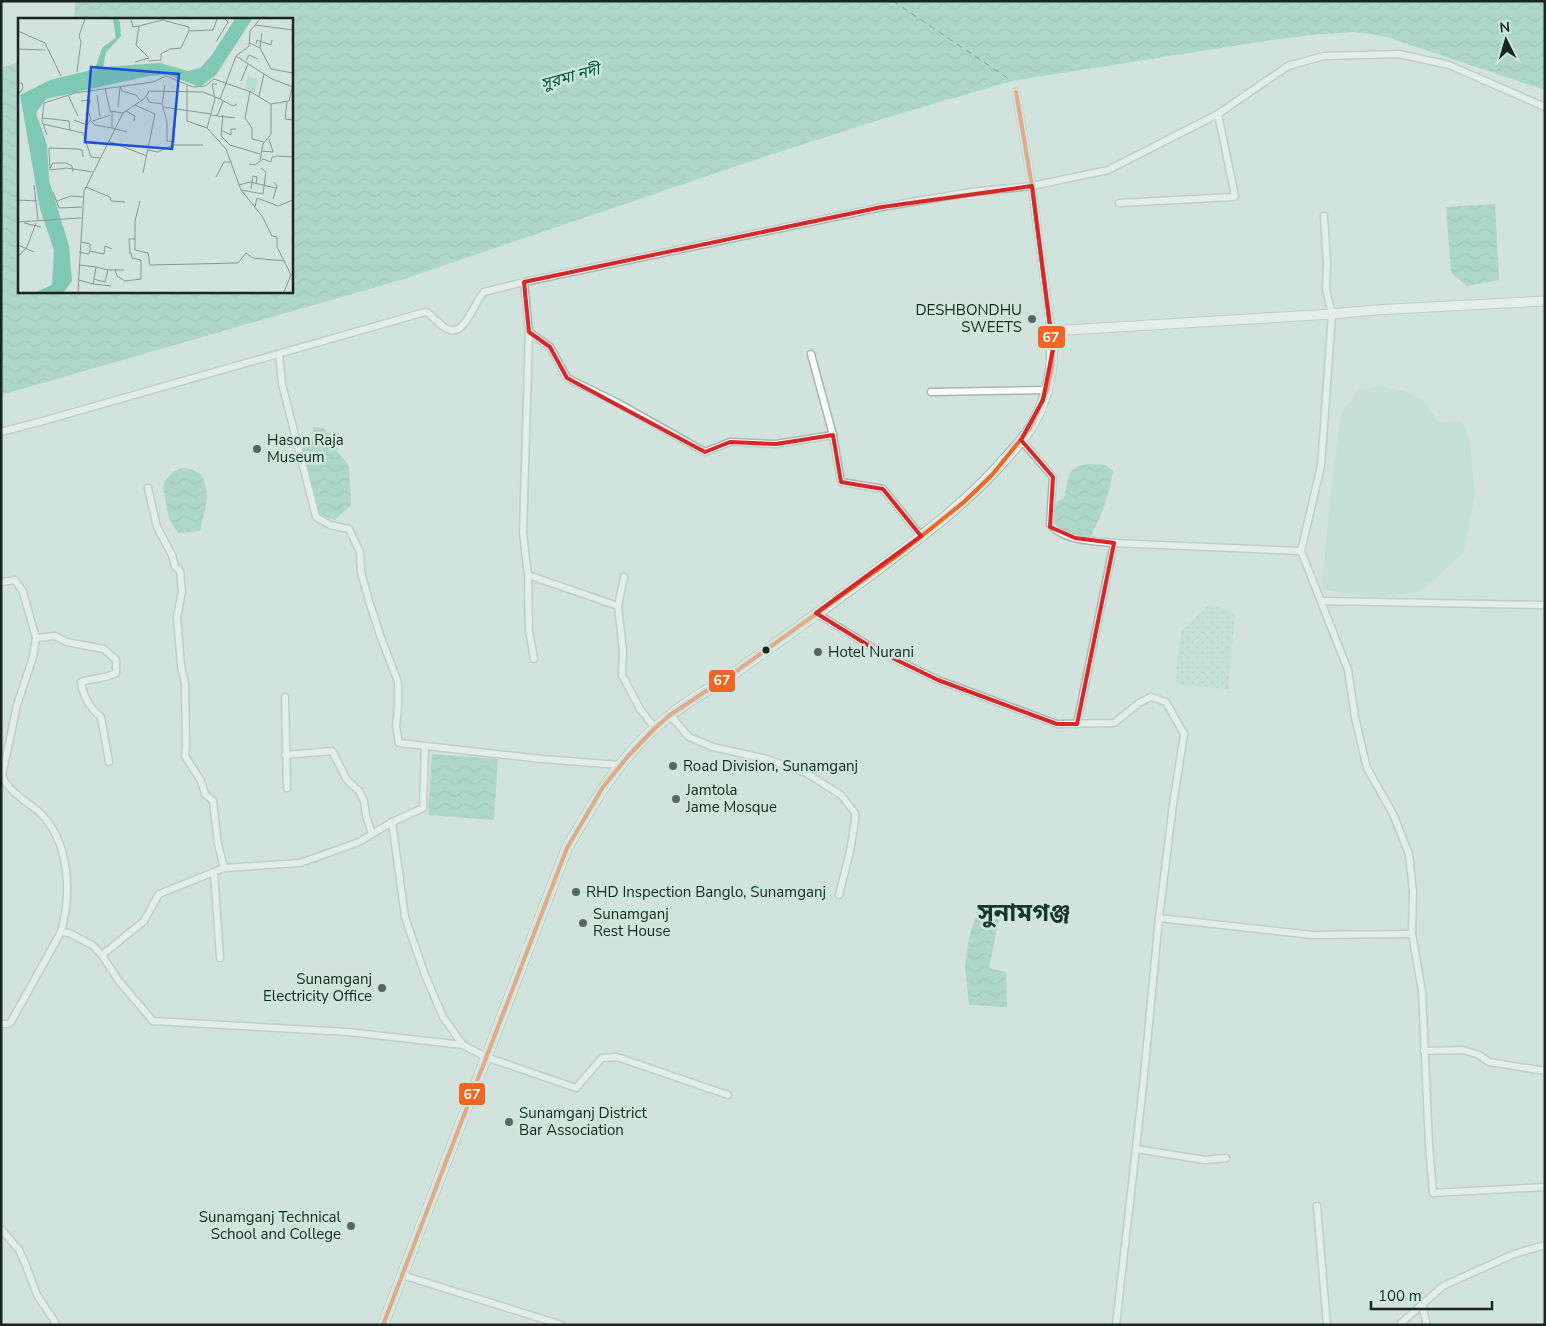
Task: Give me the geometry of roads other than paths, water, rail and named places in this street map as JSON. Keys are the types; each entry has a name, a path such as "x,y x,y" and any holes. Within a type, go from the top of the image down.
{"main road":[{"path":"383,1325 567,848 603,787 620,765 670,715 738,670 898,555 964,502 992,475 1030,428 1047,390 1053,359 1051,331 1545,301"}],"street":[{"path":"1,432 425,312 448,329 456,330 462,327 484,292 524,282 882,207 971,192 1032,186 1108,170 1218,114 1288,66 1324,56 1399,54 1449,65 1545,107"},
{"path":"1016,92 1032,186 1051,331"},
{"path":"1119,203 1233,197 1235,193 1218,114"},
{"path":"1324,216 1328,263 1326,289 1332,314 1321,466 1301,550 1348,670 1355,717 1367,768 1393,814 1409,854 1413,890 1412,934 1422,991 1429,1144 1434,1193 1545,1187"},
{"path":"524,282 529,332 522,533 528,575 529,630 534,659"},
{"path":"529,332 550,346 567,378 618,403 705,452 730,442 776,444 833,435"},
{"path":"279,354 282,384 316,518 330,525 349,529 360,552 361,572 369,601 398,682 396,726 399,743 620,765"},
{"path":"811,354 833,435 841,482 883,489 921,536"},
{"path":"931,392 1047,390"},
{"path":"1021,440 1053,477 1050,524 1053,528 1075,538 1114,543 1301,550"},
{"path":"148,488 157,527 172,555 175,566 180,570 182,591 177,617 181,666 185,684 185,756 202,781 205,794 213,801 218,844 224,868"},
{"path":"1078,724 1114,543"},
{"path":"528,575 618,606"},
{"path":"624,577 618,606 623,650 622,675 640,708 655,728"},
{"path":"1,582 15,580 23,592 36,638 33,658 17,705 2,776 5,783 15,794 39,812 55,834 67,869 65,919 61,932 11,1022 1,1024"},
{"path":"1320,601 1545,605"},
{"path":"816,613 876,650 938,680 1057,724 1114,723 1139,703 1151,697 1166,702 1184,734 1159,918 1116,1325"},
{"path":"36,638 55,636 67,642 104,649 116,660 116,673 107,678 81,682 82,692 92,710 101,717 109,762"},
{"path":"285,697 287,788"},
{"path":"670,715 689,737 713,747 767,759 806,773 841,795 854,813 855,820 850,851 838,895"},
{"path":"102,955 144,921 159,894 224,868 300,863 359,842 392,822 423,808 425,746"},
{"path":"285,755 332,751 347,780 359,791 364,801 366,816 372,834"},
{"path":"392,822 401,897 411,938 443,1017 463,1045"},
{"path":"214,872 220,958"},
{"path":"1159,918 1312,935 1412,934"},
{"path":"61,932 92,945 102,955 118,980 153,1021 348,1032 463,1045 486,1056 576,1088 602,1058 617,1057 728,1094"},
{"path":"1424,1050 1463,1050 1479,1055 1489,1062 1545,1071"},
{"path":"1136,1149 1205,1160 1226,1158"},
{"path":"1317,1206 1328,1325"},
{"path":"1,1229 19,1250 26,1263 37,1295 57,1325"},
{"path":"1399,1325 1443,1286 1514,1254 1545,1245"},
{"path":"402,1275 562,1325"},
{"path":"1422,1304 1427,1325"}],"water":[{"name":"সুরমা নদী","path":"75,1 1545,1 1545,90 1384,36 1354,32 1271,40 1012,81 882,119 757,159 404,279 1,395 1,68 18,62 18,292 292,292 292,18 74,18"},
{"path":"1495,204 1499,280 1467,286 1451,273 1446,207"},
{"path":"313,427 324,428 327,433 337,432 341,437 337,451 349,468 351,505 335,520 317,514 301,450 301,443 313,438"},
{"path":"1090,464 1105,465 1113,471 1105,504 1091,536 1075,534 1064,530 1059,527 1054,518 1057,502 1064,498 1070,474 1077,467"},
{"path":"182,468 191,469 201,474 206,489 207,496 200,531 179,533 172,525 166,507 163,489 165,481 170,475"},
{"path":"432,754 498,759 494,820 428,815"},
{"path":"978,911 1000,914 989,968 1006,972 1007,1007 969,1005 965,967 969,937"}],"place":[{"name":"DESHBONDHU SWEETS","path":"1032,319"},
{"name":"Hason Raja Museum","path":"257,449"},
{"name":"Hotel Nurani","path":"818,652"},
{"name":"Road Division, Sunamganj","path":"673,766"},
{"name":"Jamtola Jame Mosque","path":"676,799"},
{"name":"RHD Inspection Banglo, Sunamganj","path":"576,892"},
{"name":"Sunamganj Rest House","path":"583,923"},
{"name":"Sunamganj Electricity Office","path":"382,988"},
{"name":"Sunamganj District Bar Association","path":"509,1122"},
{"name":"Sunamganj Technical School and College","path":"351,1226"}],"district":[{"name":"সুনামগঞ্জ","path":"1024,912"}]}
